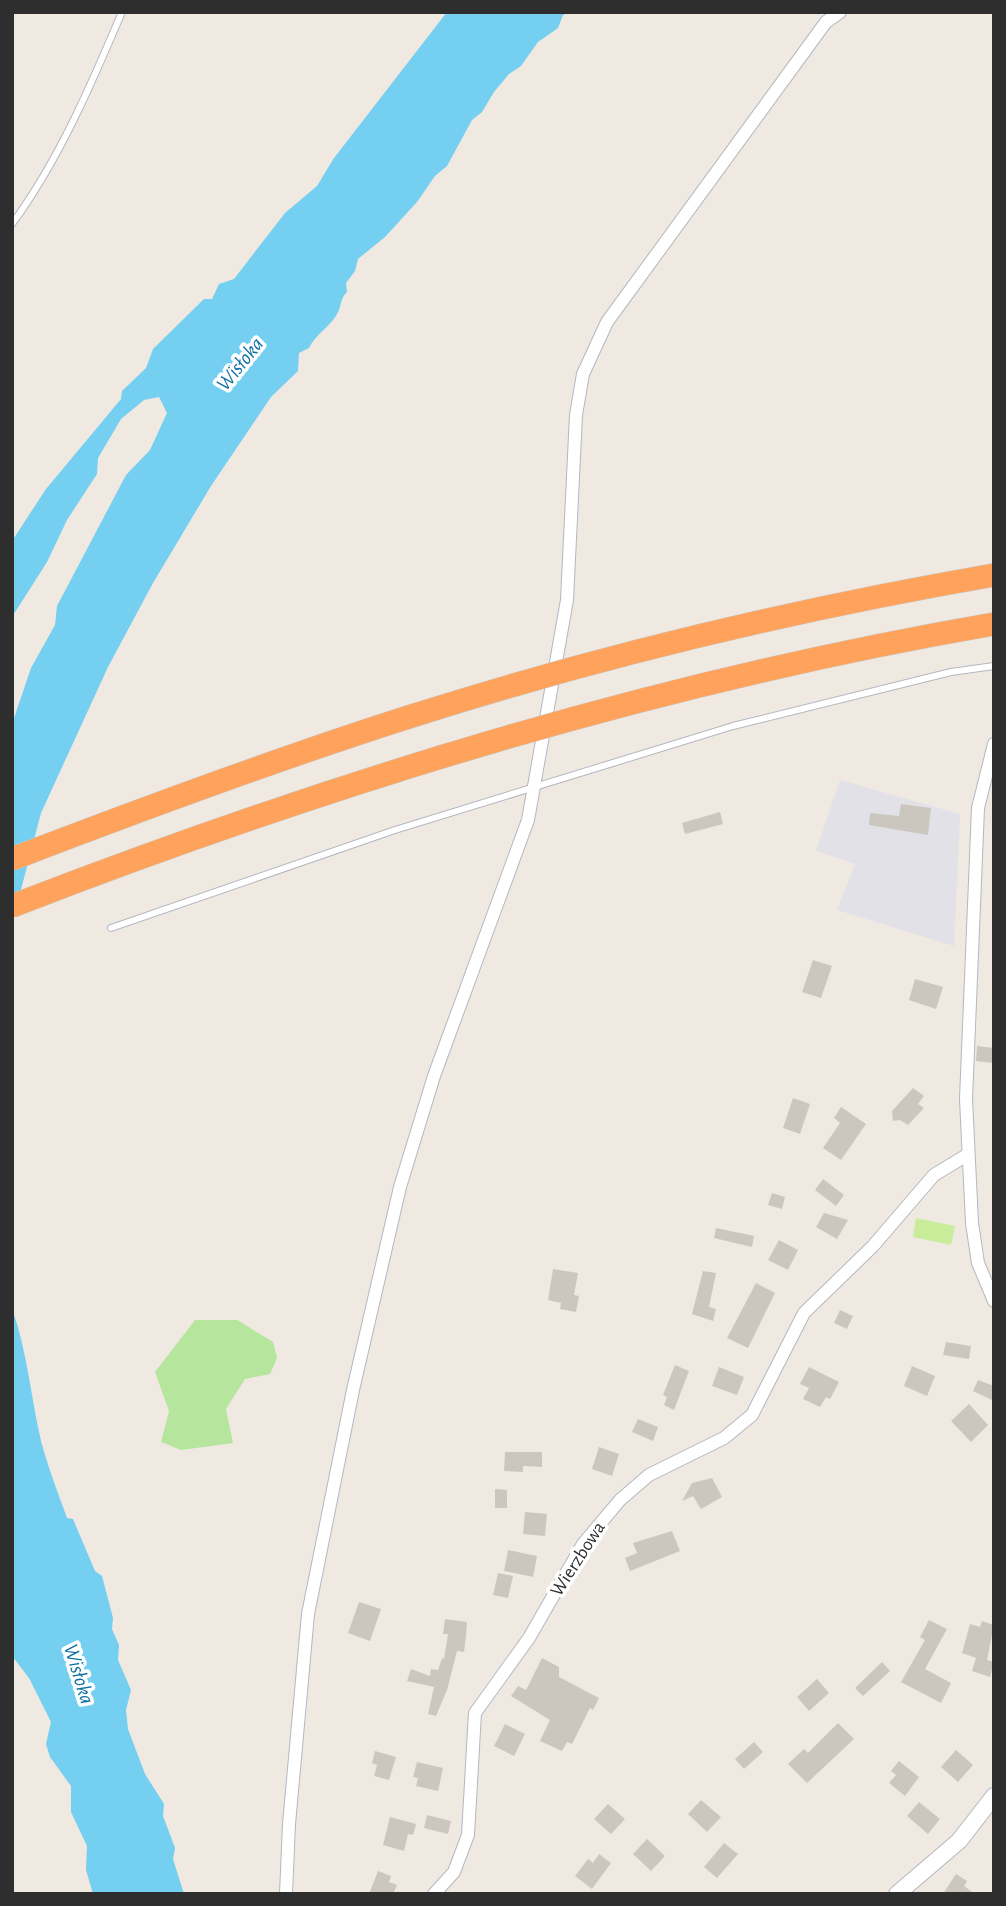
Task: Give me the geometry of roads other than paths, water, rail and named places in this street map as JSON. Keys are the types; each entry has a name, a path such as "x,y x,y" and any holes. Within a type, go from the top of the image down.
{"highway":[{"path":"12,859 301,753 518,684 780,617 994,575"},
{"path":"12,906 304,800 528,731 741,676 994,624"}],"street":[{"path":"286,1894 289,1824 309,1614 353,1390 400,1188 434,1076 528,820 536,786 567,600 576,415 583,374 607,322 825,22 840,12"},
{"path":"994,744 978,808 969,988 967,1155 978,1263 994,1301"},
{"name":"Wierzbowa","path":"434,1894 454,1872 468,1835 475,1713 528,1638 583,1544 620,1500 649,1475 723,1438 752,1415 804,1313 825,1289 873,1246 934,1175 967,1155"},
{"path":"897,1894 959,1841 994,1796"}],"lane":[{"path":"12,224 30,200 88,90 121,12"},
{"path":"111,928 395,830 733,726 951,672 994,666"}],"water":[{"name":"Wisłoka","path":"447,12 570,12 563,15 558,28 538,42 521,66 509,74 494,92 482,112 472,120 447,166 435,176 417,202 385,237 358,259 355,271 346,283 347,292 335,317 309,348 299,353 298,371 271,397 211,486 153,583 108,667 41,813 12,924 12,724 31,668 55,625 57,606 126,475 150,450 167,413 159,397 144,400 121,419 98,458 97,474 67,520 47,562 12,617 12,541 46,489 121,399 122,391 146,368 153,349 204,299 212,299 219,284 234,279 285,213 317,186 334,158"},
{"name":"Wisłoka","path":"12,1308 25,1357 41,1441 50,1470 67,1518 73,1519 95,1571 102,1576 113,1618 112,1629 119,1645 118,1660 131,1690 126,1710 128,1729 145,1774 164,1804 163,1816 175,1848 173,1859 184,1894 93,1894 86,1870 87,1846 71,1812 71,1786 50,1757 46,1744 51,1722 29,1678 12,1656"}]}
